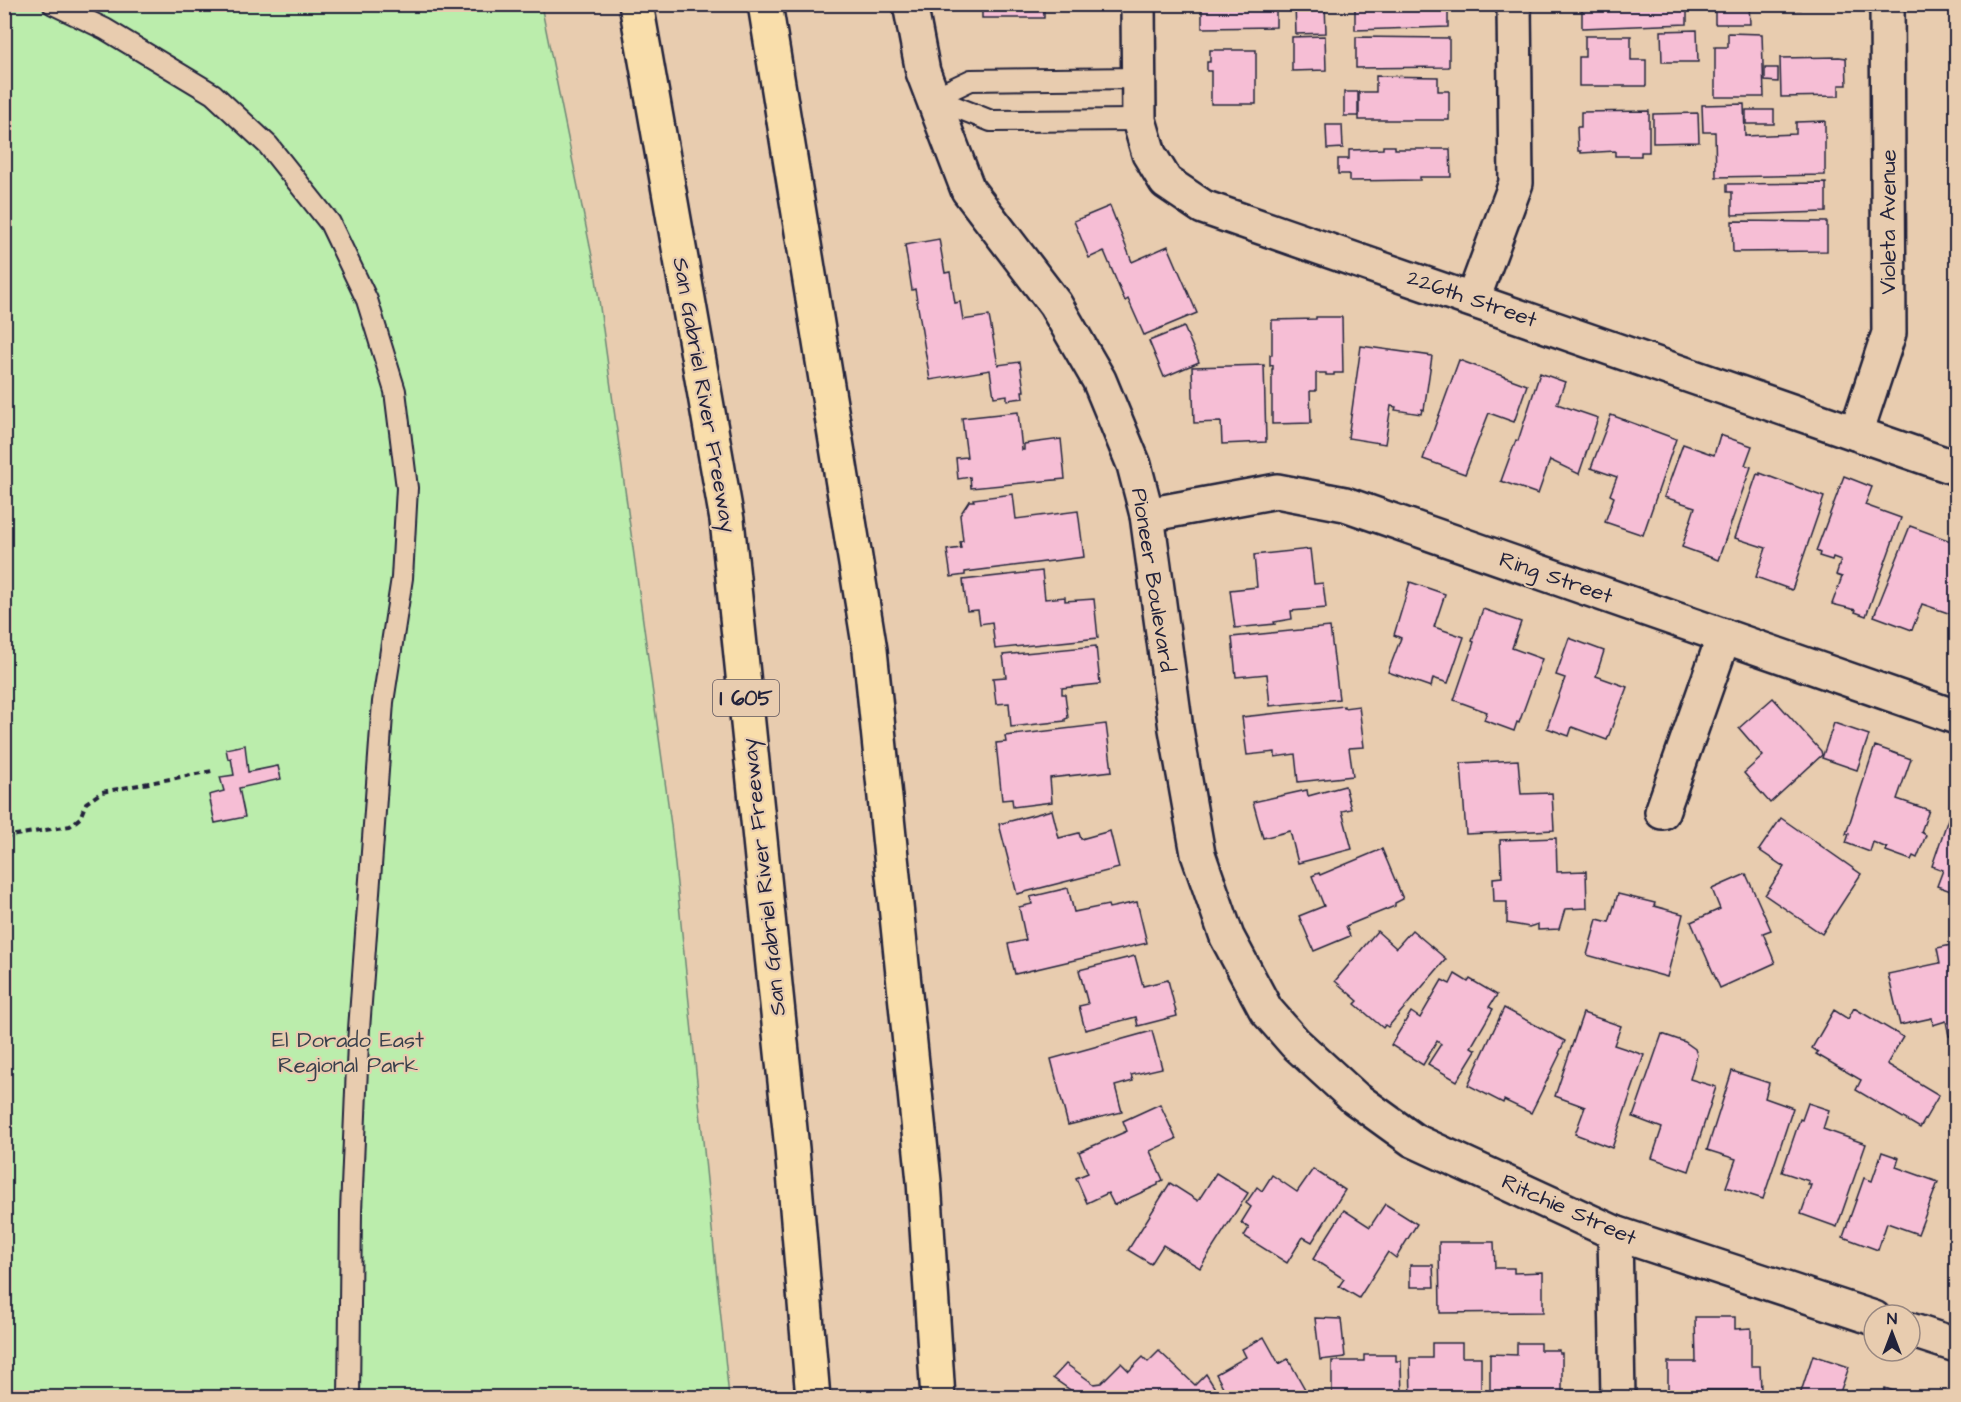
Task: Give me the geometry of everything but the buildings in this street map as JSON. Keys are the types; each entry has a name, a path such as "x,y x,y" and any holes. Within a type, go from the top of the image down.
{"highway":[{"name":"San Gabriel River Freeway","path":"636,4 727,520 792,1149 813,1398"},
{"path":"765,4 870,650 924,1181 938,1398"}],"street":[{"name":"Pioneer Boulevard","path":"910,4 923,72 968,190 1055,304 1099,380 1134,465 1147,515 1176,729 1198,854 1227,937 1266,1010 1295,1043"},
{"name":"226th Street","path":"1138,4 1139,120 1149,154 1166,182 1203,207 1956,468"},
{"path":"1473,299 1516,183 1514,4"},
{"name":"Violeta Avenue","path":"1856,433 1889,333 1887,4"},
{"name":"Ring Street","path":"1147,515 1277,490 1345,504 1956,717"},
{"path":"1662,812 1724,636"},
{"name":"Ritchie Street","path":"1295,1043 1355,1098 1413,1140 1615,1233 1862,1314"},
{"path":"1615,1233 1618,1398"},
{"path":"1922,1334 1956,1345"}],"lane":[{"path":"53,4 105,28 213,93 268,145 330,223 367,300 395,391 407,488 402,578 383,702 358,1043 351,1211 349,1398"},
{"path":"933,98 971,80 1139,78"},
{"path":"933,98 991,121 1139,120"}],"path":[{"path":"4,837 70,826 80,818 86,803 102,792 212,771"}],"green space":[{"name":"El Dorado East Regional Park","path":"5,5 541,5 595,271 671,825 729,1397 5,1398"}]}
